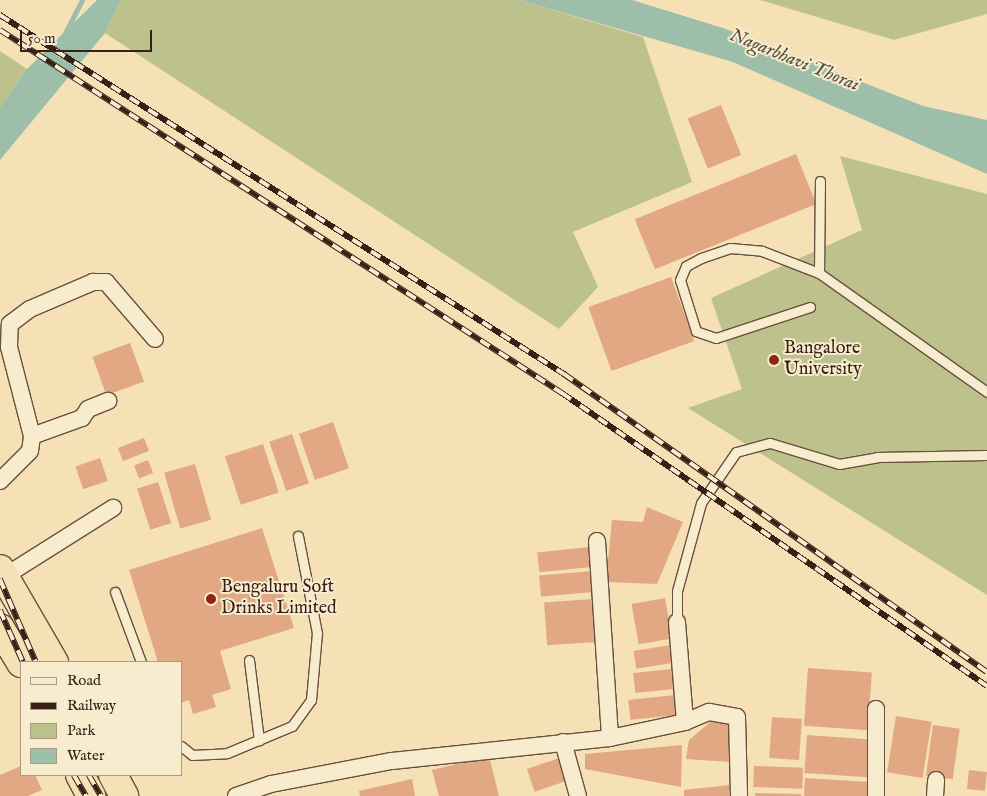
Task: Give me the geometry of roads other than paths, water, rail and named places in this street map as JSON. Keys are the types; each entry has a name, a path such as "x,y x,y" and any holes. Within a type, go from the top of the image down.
{"highway":[{"path":"2,573 53,661"},
{"path":"0,628 20,661"},
{"path":"81,776 91,796"},
{"path":"114,776 124,796"}],"street":[{"path":"0,481 30,451 32,436 9,347 10,324 30,309 93,282 106,282 155,339"},
{"path":"32,436 82,418 88,409 108,401"},
{"path":"2,573 114,508"},
{"path":"597,541 610,738"},
{"path":"677,622 685,722"},
{"path":"876,709 876,796"},
{"path":"236,796 271,784 392,761 610,738 685,722 709,712 737,717 739,796"},
{"path":"563,742 578,796"}],"lane":[{"path":"819,273 820,181"},
{"path":"810,307 716,338 696,331 680,280 686,266 730,248 762,250 819,273 987,392"},
{"path":"677,622 677,591 701,503 736,452 770,443 839,464 878,457 987,456"},
{"path":"182,747 192,755 227,753 292,726 311,700 317,632 298,536"},
{"path":"115,592 141,661"},
{"path":"249,660 258,740"}],"water":[{"path":"97,0 121,0 105,33 0,160 0,107 27,69"},
{"name":"Nagarbhavi Thorai","path":"519,0 632,0 726,29 923,106 987,120 987,174 733,62"}],"waterway":[{"name":"Nagarbhavi Thorai","path":"62,39 82,0"}],"railway":[{"path":"0,15 564,374 987,672"},
{"path":"0,30 562,393 987,686"},
{"path":"0,579 36,661"},
{"path":"0,610 23,661"},
{"path":"75,776 86,796"},
{"path":"90,776 101,796"}],"place":[{"name":"Bangalore University","path":"774,360"},
{"name":"Bengaluru Soft Drinks Limited","path":"211,599"}]}
